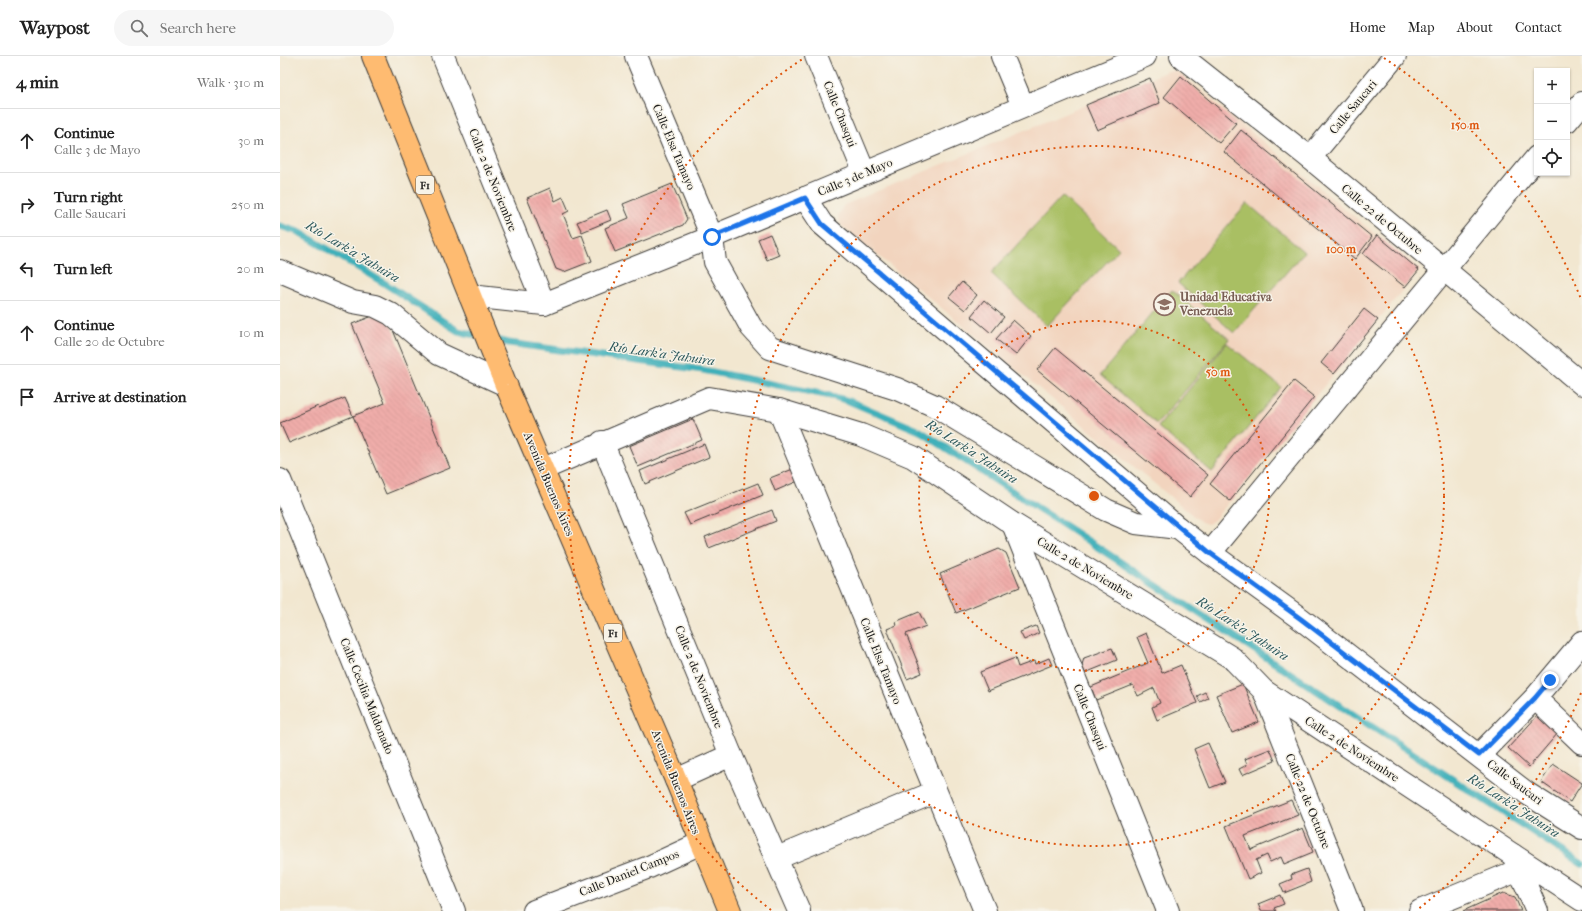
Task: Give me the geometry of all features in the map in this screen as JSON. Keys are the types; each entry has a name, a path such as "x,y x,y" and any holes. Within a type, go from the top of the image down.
{"highway":[{"name":"Avenida Buenos Aires","path":"373,56 506,386 543,468 730,911"}],"street":[{"name":"Calle 2 de Noviembre","path":"443,56 544,304"},
{"name":"Calle Elsa Tamayo","path":"636,56 712,237 715,262 751,327 770,348 897,389 935,406 1106,510 1136,523 1178,528"},
{"name":"Calle Chasqui","path":"816,56 864,172"},
{"path":"1002,56 1023,106"},
{"name":"Calle 3 de Mayo","path":"473,304 544,304 712,237 864,172 1145,56"},
{"name":"Calle 22 de Octubre","path":"1181,56 1310,158 1442,270 1580,377"},
{"name":"Calle Saucari","path":"1310,158 1395,56"},
{"path":"1570,117 1582,103"},
{"path":"1210,553 1534,160"},
{"name":"Calle Saucari","path":"805,198 822,224 1178,528 1301,619 1528,794 1582,828"},
{"path":"280,271 353,302 375,306 391,314 438,354 506,386"},
{"name":"Calle 2 de Noviembre","path":"543,468 709,398 779,410 861,436 914,457 1012,524 1232,658 1264,691 1516,862 1582,900"},
{"name":"Calle Elsa Tamayo","path":"779,410 985,911"},
{"name":"Calle 2 de Noviembre","path":"602,442 731,755 799,911"},
{"name":"Calle Cecilia Maldonado","path":"280,480 454,911"},
{"name":"Calle Chasqui","path":"1012,524 1168,911"},
{"path":"1479,755 1535,698 1582,642"},
{"name":"Calle 22 de Octubre","path":"1264,691 1352,911"},
{"path":"1535,698 1582,743"},
{"path":"676,780 731,755"},
{"path":"777,858 935,792"},
{"name":"Calle Daniel Campos","path":"534,911 649,867 701,843"},
{"path":"1420,911 1516,862 1537,911"}],"shaded area":[{"name":"Unidad Educativa Venezuela","path":"1168,71 1176,71 1182,75 1419,270 1230,501 1214,520 1208,524 1201,522 841,225 838,215 844,205"}],"green space":[{"path":"1062,196 1119,249 1047,326 991,273"},
{"path":"1247,203 1304,252 1234,333 1178,283"},
{"path":"1172,290 1229,339 1157,424 1100,375"},
{"path":"1227,343 1281,387 1212,472 1158,427"}],"building":[{"path":"1181,76 1236,123 1219,143 1164,97"},
{"path":"1150,78 1160,103 1097,130 1086,105"},
{"path":"1241,130 1372,237 1355,259 1224,152"},
{"path":"672,184 687,219 683,225 615,252 605,228 629,218 623,204"},
{"path":"550,188 555,201 563,197 569,211 563,214 573,238 582,235 592,261 564,272 556,269 527,198"},
{"path":"607,210 611,220 582,232 577,222"},
{"path":"770,234 779,255 767,260 758,239"},
{"path":"1377,235 1419,270 1405,287 1363,254"},
{"path":"962,282 977,295 965,310 949,297"},
{"path":"984,300 1004,317 991,333 971,316"},
{"path":"1364,309 1378,320 1334,374 1321,363"},
{"path":"378,314 388,318 450,468 386,494 353,416 385,403 352,324"},
{"path":"1013,320 1031,336 1016,355 996,339"},
{"path":"1055,348 1208,475 1190,497 1037,370"},
{"path":"1294,381 1314,397 1230,501 1210,484"},
{"path":"345,398 353,416 289,443 280,423 318,406 319,409"},
{"path":"693,419 702,440 638,467 629,446"},
{"path":"704,444 709,457 645,484 640,471"},
{"path":"793,469 798,481 775,491 770,478"},
{"path":"758,483 763,495 690,525 684,513"},
{"path":"772,510 776,521 709,548 705,537"},
{"path":"999,549 1006,553 1020,587 956,613 940,574"},
{"path":"919,612 926,626 906,634 922,673 907,679 887,629 897,625 895,622"},
{"path":"1036,626 1039,633 1024,640 1020,632"},
{"path":"1146,633 1162,673 1181,665 1197,703 1157,720 1152,707 1160,703 1154,688 1138,696 1133,685 1096,700 1091,687 1148,663 1137,637"},
{"path":"1112,648 1117,660 1085,673 1082,665 1084,658"},
{"path":"1015,658 1018,667 1034,661 1035,664 1049,658 1052,665 988,691 980,672"},
{"path":"1243,684 1259,722 1232,733 1216,695"},
{"path":"1205,692 1208,698 1200,702 1197,696"},
{"path":"1538,715 1558,733 1529,767 1508,748"},
{"path":"1208,743 1225,782 1210,788 1194,749"},
{"path":"1270,749 1275,761 1242,775 1239,769 1247,765 1245,759"},
{"path":"1553,764 1582,783 1570,802 1541,782"},
{"path":"1291,800 1298,815 1245,836 1251,850 1303,828 1313,852 1284,864 1281,857 1270,862 1267,855 1256,860 1261,873 1248,879 1226,826"},
{"path":"1307,869 1311,882 1284,893 1280,884 1292,879 1291,875"},
{"path":"1503,893 1515,897 1521,911 1463,911"},
{"path":"1280,895 1284,904 1274,908 1276,911 1261,911 1258,904"}],"waterway":[{"name":"Río Lark’a Jahuira","path":"280,226 299,232 384,283 458,331 509,343 703,370 831,396 849,401 920,431 1582,864"}],"place":[{"name":"Unidad Educativa Venezuela","path":"1164,304"}],"route":[{"path":"712,237 805,198 822,224 1178,528 1301,619 1479,755 1535,698 1550,680"}]}
